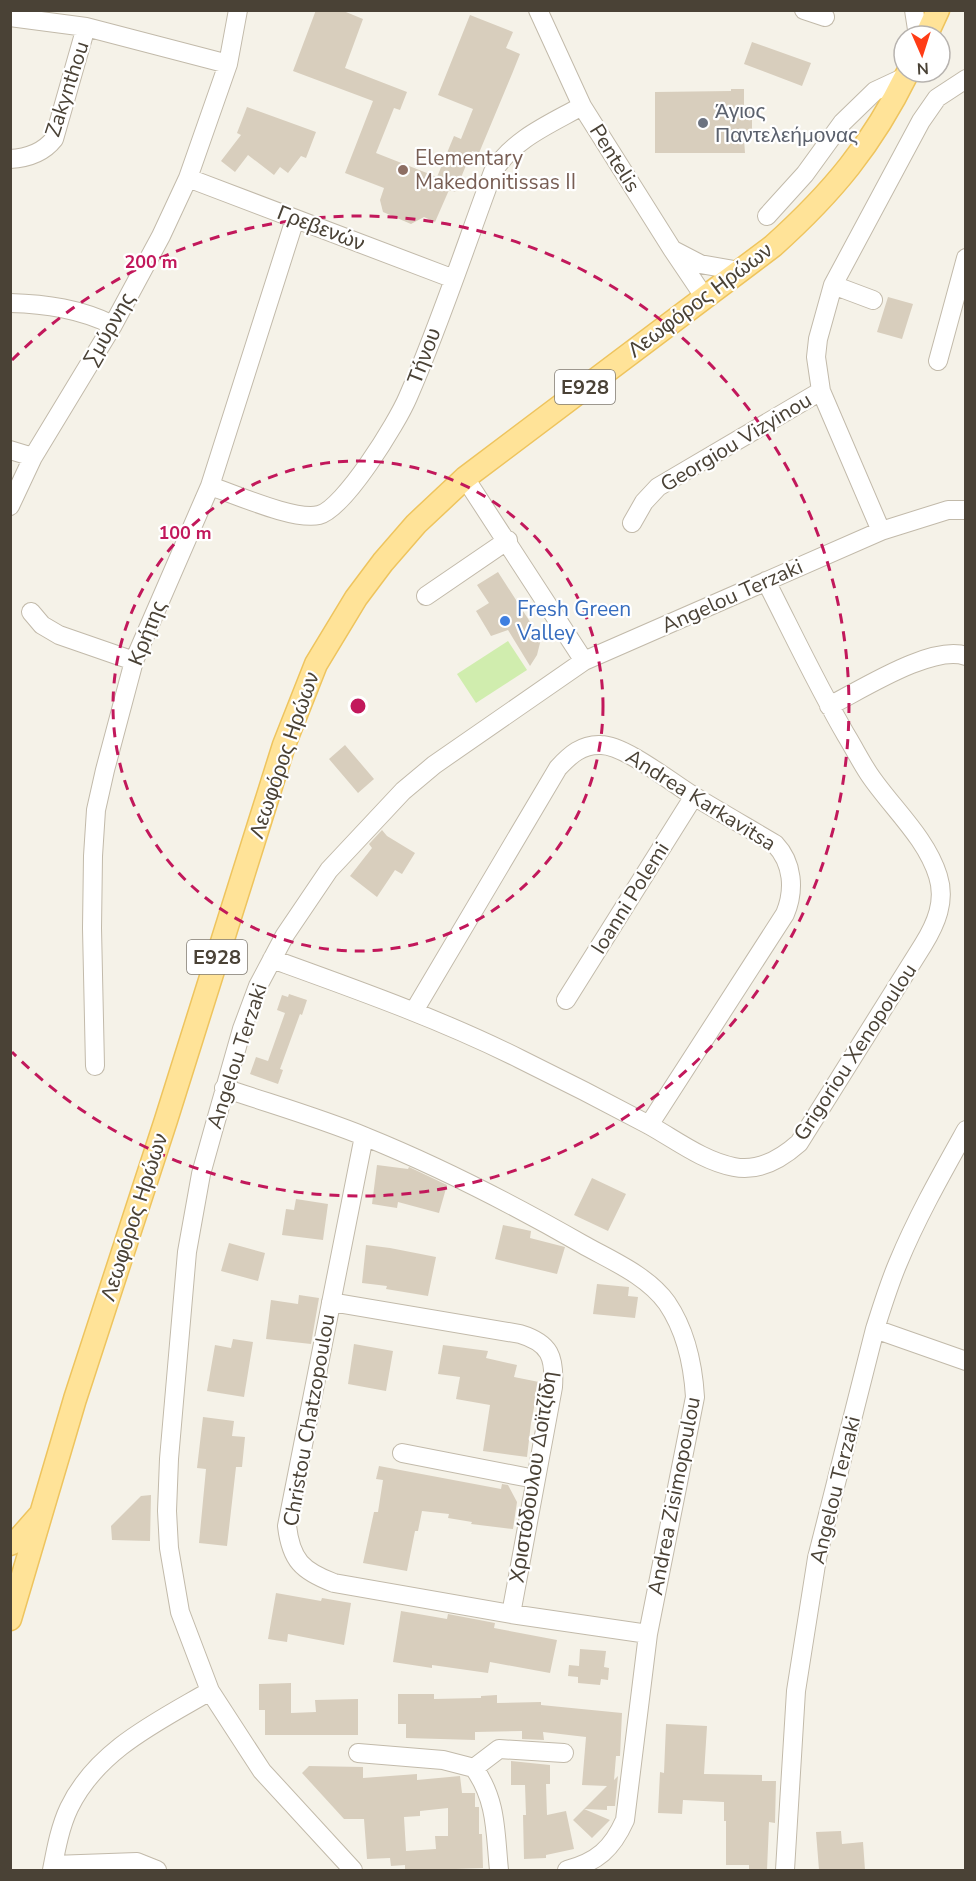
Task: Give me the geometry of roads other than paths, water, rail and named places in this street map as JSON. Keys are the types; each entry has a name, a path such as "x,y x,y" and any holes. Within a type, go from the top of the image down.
{"main road":[{"path":"932,24 938,10"},
{"name":"Λεωφόρος Ηρώων","path":"10,1619 19,1567 43,1511 75,1399 284,745 316,663 356,598 382,562 416,524 465,478 705,298 788,232 828,192 872,137 901,84"},
{"path":"10,1544 24,1533 43,1511"}],"street":[{"name":"Σμύρνης","path":"10,506 33,457 112,326 161,236 188,178 228,64 238,10"},
{"name":"Pentelis","path":"538,10 582,106 705,298"},
{"path":"804,10 825,17"},
{"path":"10,17 86,27 228,64"},
{"name":"Zakynthou","path":"10,159 39,153 54,139 86,27"},
{"path":"881,531 821,391 816,357 818,339 833,285 921,121 938,98 966,79"},
{"path":"766,216 805,174 842,123 875,91 892,82"},
{"name":"Τήνου","path":"210,486 289,513 307,516 320,515 332,509 352,486 407,399 498,163 531,134 582,106"},
{"name":"Γρεβενών","path":"188,178 454,279"},
{"name":"Κρήτης","path":"95,1066 92,928 96,810 134,661 210,486 295,219"},
{"path":"672,249 700,264 740,271"},
{"path":"938,361 966,258"},
{"path":"833,285 873,300"},
{"path":"10,303 62,307 89,315 112,326"},
{"name":"Georgiou Vizyinou","path":"632,523 644,502 658,487 821,391"},
{"path":"10,450 33,457"},
{"path":"465,478 508,540 584,661"},
{"name":"Angelou Terzaki","path":"353,1870 262,1771 210,1691 180,1612 169,1548 167,1511 175,1380 188,1252 201,1174 224,1088 250,1007 285,935 329,870 403,791 434,765 584,661 881,531 948,510 966,510"},
{"path":"426,596 508,540"},
{"name":"Grigoriou Xenopoulou","path":"272,959 414,1011 517,1058 649,1125 705,1157 737,1168 755,1167 784,1156 800,1143 935,926 941,894 939,877 931,858 869,774 830,706 766,581"},
{"path":"32,612 42,625 59,635 134,661"},
{"path":"830,706 921,659 956,652 966,656"},
{"name":"Andrea Karkavitsa","path":"414,1011 558,768 569,756 589,746 612,746 620,749 776,844 783,852 787,862 792,889 785,914 649,1125"},
{"name":"Ioanni Polemi","path":"566,1000 694,796"},
{"name":"Andrea Zisimopoulou","path":"224,1088 364,1136 426,1162 541,1220 637,1275 666,1301 677,1321 691,1360 695,1397 648,1634 625,1820 619,1835 605,1851 587,1864 567,1870"},
{"name":"Angelou Terzaki","path":"784,1870 796,1691 817,1558 875,1329 898,1262 966,1130"},
{"name":"Christou Chatzopoulou","path":"364,1136 287,1526 292,1551 303,1568 334,1583 511,1614 648,1634"},
{"name":"Χριστόδουλου Δοϊτζίδη","path":"331,1302 520,1334 541,1343 549,1351 554,1374 511,1614"},
{"path":"875,1329 966,1361"},
{"path":"402,1454 535,1479"},
{"path":"157,1870 137,1862 52,1868 60,1831 68,1810 88,1777 120,1747 210,1691"},
{"path":"474,1768 500,1749 564,1753"},
{"path":"358,1753 443,1760 474,1768 487,1788 493,1809 499,1870"}],"place":[{"name":"Άγιος Παντελεήμονας","path":"703,123"},
{"name":"Elementary Makedonitissas II","path":"403,170"},
{"name":"Fresh Green Valley","path":"505,621"}]}
